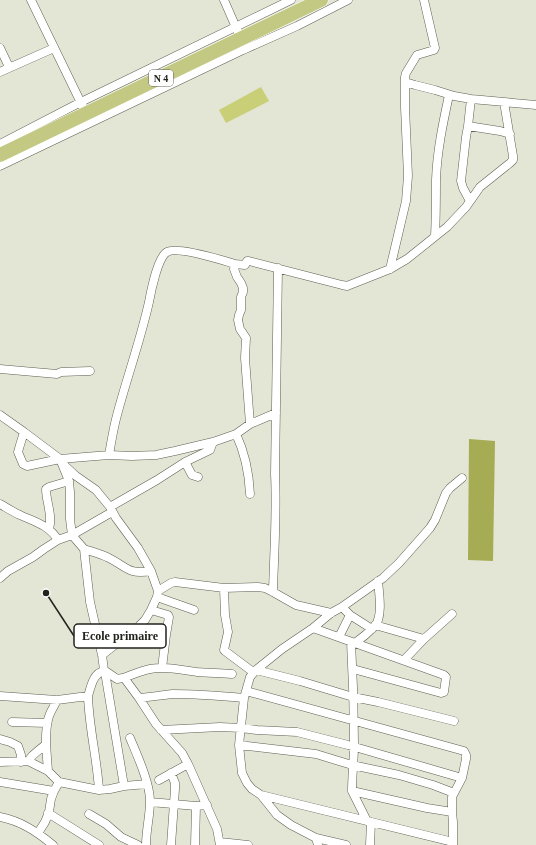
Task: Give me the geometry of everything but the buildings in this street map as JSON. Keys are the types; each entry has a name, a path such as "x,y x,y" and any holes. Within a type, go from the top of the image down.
{"highway":[{"name":"N 4","path":"0,154 84,108 238,33 321,0"}],"street":[{"path":"0,144 84,108 31,0"},
{"path":"224,0 238,33 291,0"},
{"path":"0,166 243,50 297,26 348,0"},
{"path":"390,270 407,192 408,176 405,108 406,73 417,55 434,50 435,48 424,0"},
{"path":"0,48 9,67"},
{"path":"0,72 54,48"},
{"path":"406,82 448,95 471,99 536,105"},
{"path":"435,236 436,180 440,137 448,95"},
{"path":"470,201 463,188 461,180 471,99"},
{"path":"108,455 116,419 144,322 154,280 162,256 166,252 170,250 180,250 235,264 245,265 247,261 249,261 347,286 390,270 407,259 447,227 466,207 480,187 510,163 513,156 504,102"},
{"path":"468,126 510,134"},
{"path":"235,264 234,269 236,277 243,288 241,310 238,320 240,329 246,338 245,358 250,424"},
{"path":"273,592 276,515 275,474 278,268"},
{"path":"0,369 57,374 61,372 90,371"},
{"path":"24,432 18,452 23,464 27,466 108,455 156,455 213,442 236,434 250,424 276,412"},
{"path":"0,415 24,432 61,461 76,476 96,490 138,548 151,571 157,594"},
{"path":"236,434 246,462 250,494"},
{"path":"0,578 8,571 34,557 58,540 72,535 185,462 210,450 213,442"},
{"path":"61,461 69,482 72,535 84,549 108,557 130,570 137,572 151,571"},
{"path":"185,462 192,475 198,477"},
{"path":"346,845 317,842 291,825 278,815 261,795 252,789 242,773 239,745 245,695 250,677 254,671 282,649 378,581 399,563 430,528 435,520 446,493 462,478"},
{"path":"49,528 50,523 46,488 69,482"},
{"path":"0,504 49,528 58,540"},
{"path":"84,549 90,602 102,655 124,786"},
{"path":"353,643 374,627 379,617 380,607 378,581"},
{"path":"102,655 145,620 151,610 157,594 171,583 175,582 224,588 265,588 296,605 331,613"},
{"path":"224,588 225,615 228,632 224,650 254,671 300,681 353,697 454,721"},
{"path":"157,594 194,610"},
{"path":"342,607 350,616 374,627 424,639"},
{"path":"151,610 169,616 162,668"},
{"path":"404,660 424,639 452,614"},
{"path":"339,637 350,616"},
{"path":"313,628 446,676 444,693 352,670"},
{"path":"353,643 352,670 354,747 352,791 369,821 370,845"},
{"path":"99,790 90,725 88,696 94,679 99,672 104,671 117,679 141,671 162,668 232,674"},
{"path":"123,678 161,730 182,753 207,805 217,829 220,843 233,842 248,845"},
{"path":"139,698 172,694 225,696 245,695 354,720 464,751 466,755 462,778 451,800 453,843 261,795"},
{"path":"0,696 57,700 88,696"},
{"path":"48,771 46,744 47,723 57,700"},
{"path":"12,722 47,723"},
{"path":"161,730 213,727 297,732 462,778"},
{"path":"130,738 149,792 150,802 146,845"},
{"path":"0,739 18,746 24,762"},
{"path":"24,762 46,744"},
{"path":"239,745 316,754 352,765 399,775 454,793"},
{"path":"0,762 24,762 48,771 59,782 99,790 147,784"},
{"path":"159,780 188,764"},
{"path":"171,773 175,783 171,845"},
{"path":"0,782 54,791"},
{"path":"38,833 45,822 50,801 59,782"},
{"path":"352,791 452,812"},
{"path":"150,802 174,805 207,805"},
{"path":"195,845 196,806"},
{"path":"48,813 99,845"},
{"path":"89,814 106,824 121,836 138,845"},
{"path":"0,817 17,822 38,833 53,845"}],"shaded area":[{"path":"261,87 269,101 226,123 219,110"},
{"path":"469,439 495,441 493,561 468,560"}],"place":[{"name":"Ecole primaire","path":"46,593"}]}
